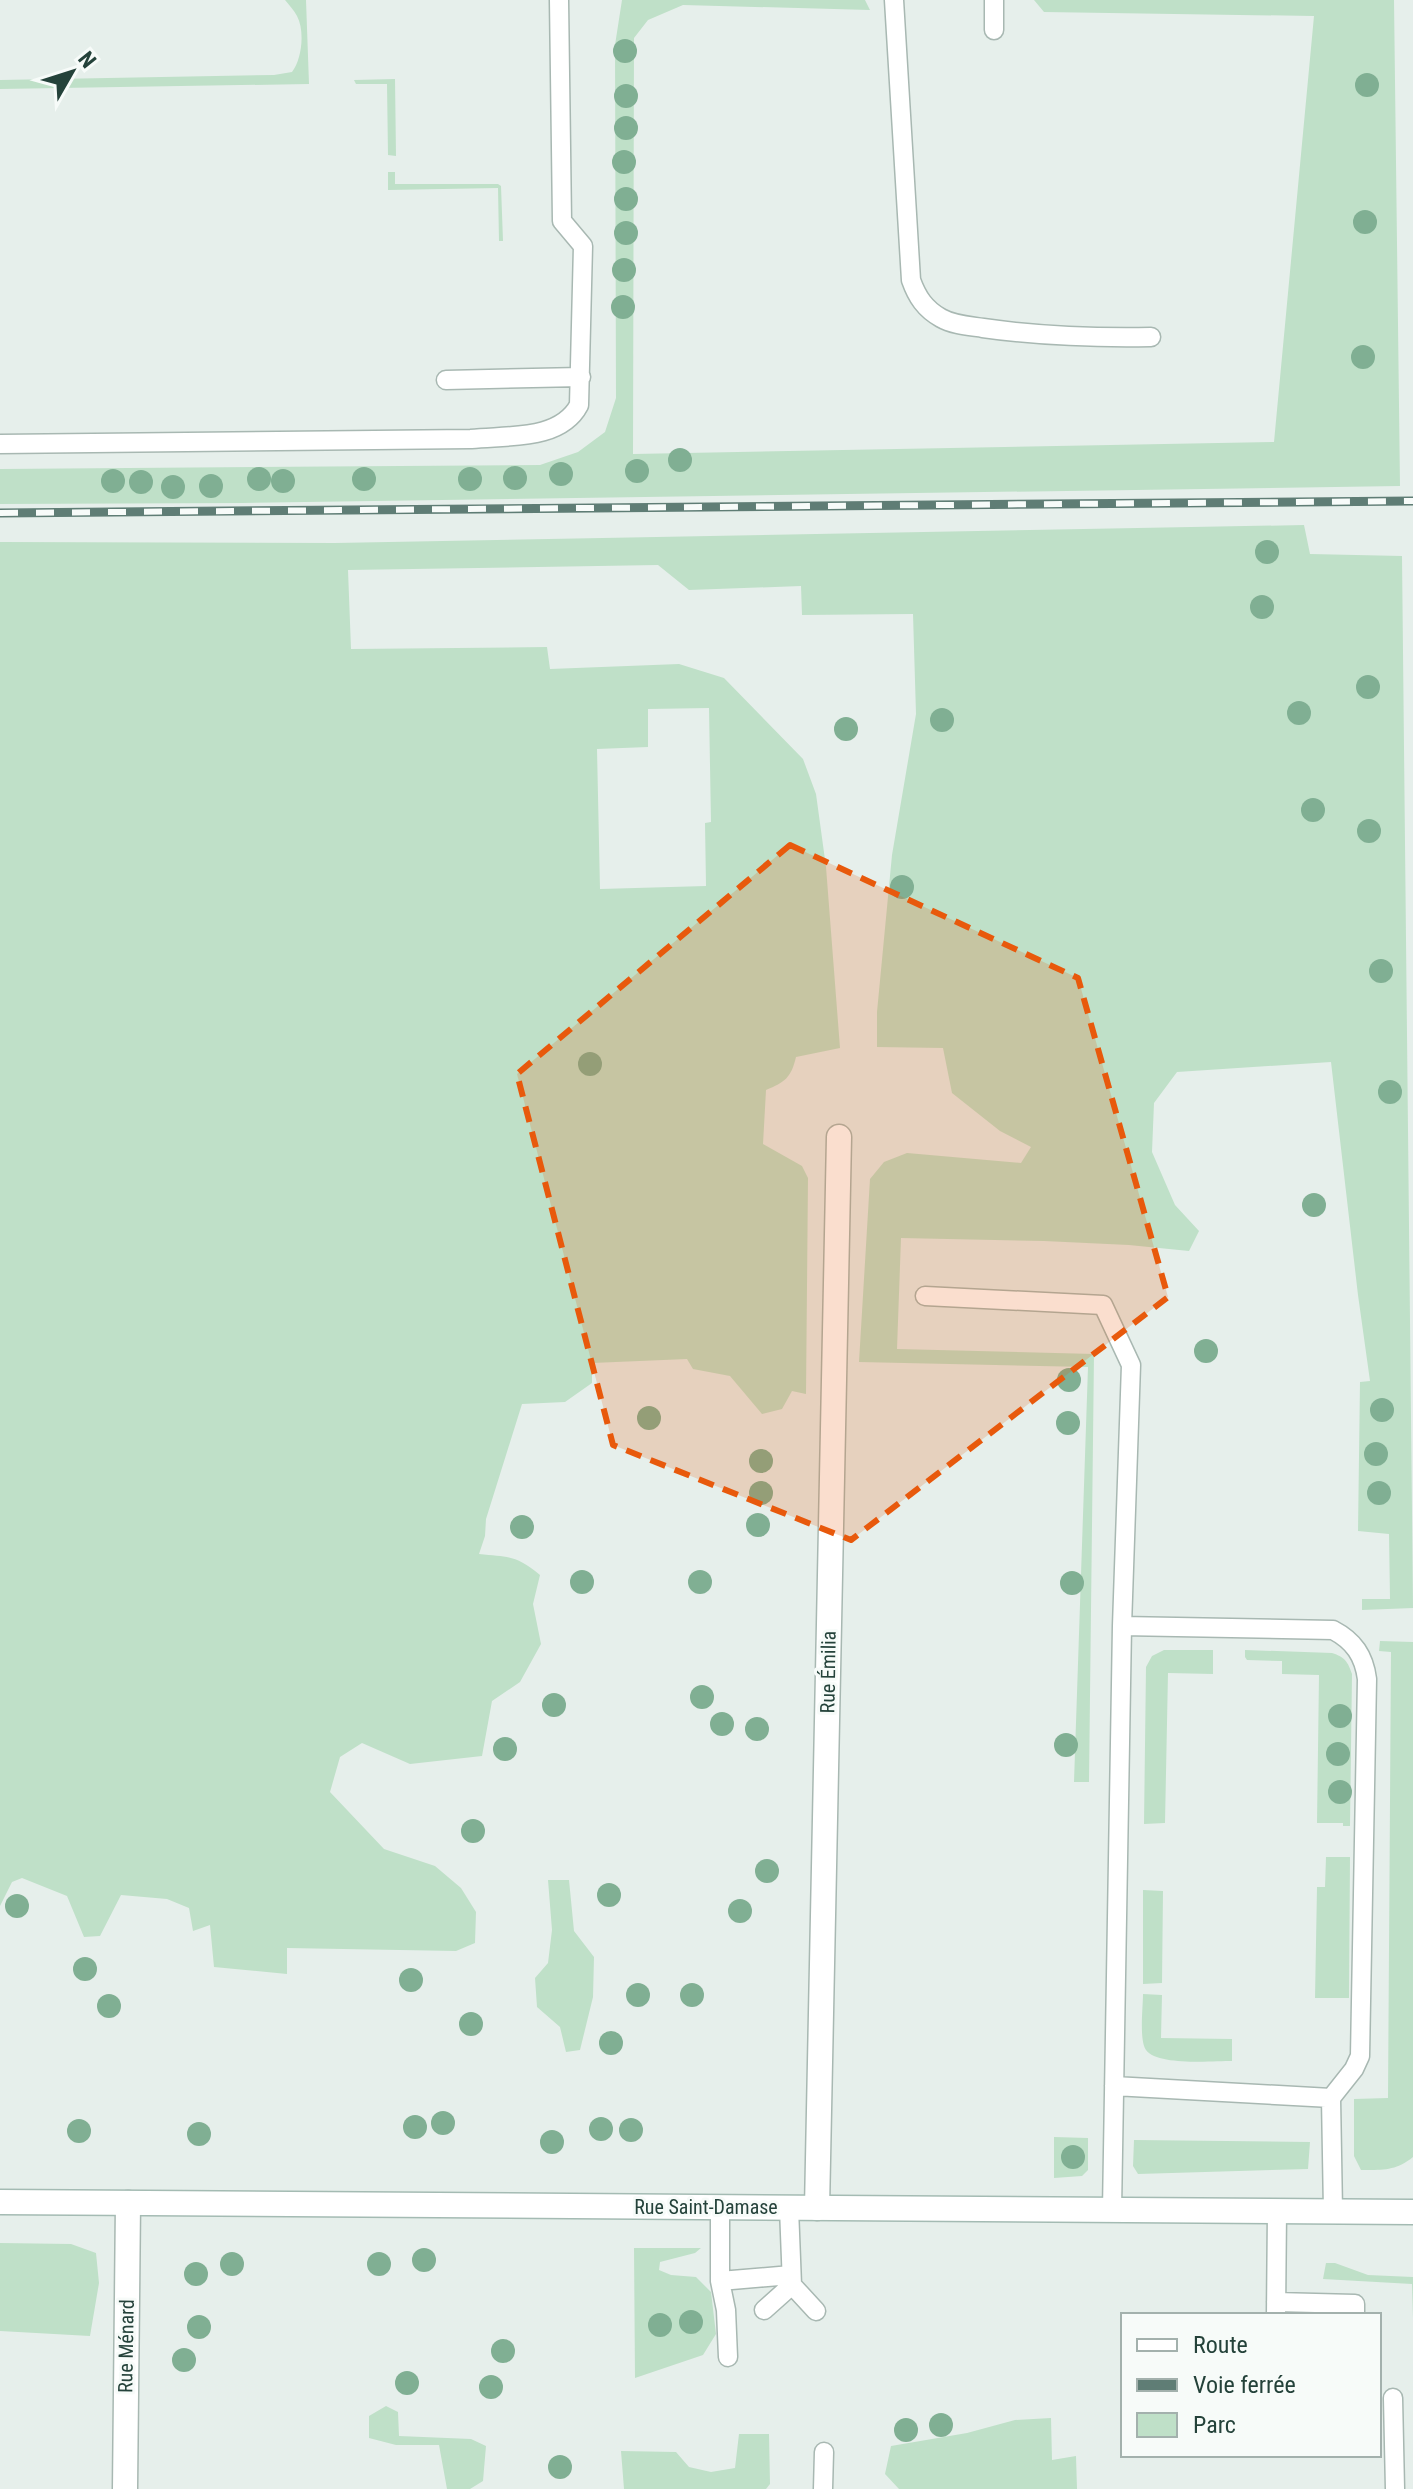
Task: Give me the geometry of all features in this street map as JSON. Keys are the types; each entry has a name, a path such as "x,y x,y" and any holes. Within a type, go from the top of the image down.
{"street":[{"name":"Rue Émilia","path":"817,2208 839,1137"},
{"name":"Rue Saint-Damase","path":"0,2202 1413,2212"},
{"name":"Rue Ménard","path":"125,2489 128,2203"}],"lane":[{"path":"0,444 471,439 538,433 560,427 572,418 579,405 581,377 583,246 562,221 559,0"},
{"path":"894,0 911,280 916,295 926,308 944,320 965,326 1091,338 1151,337"},
{"path":"994,0 994,30"},
{"path":"446,380 581,377"},
{"path":"925,1296 1103,1305 1131,1365 1122,1626 1112,2210"},
{"path":"1122,1626 1333,1630 1345,1636 1365,1662 1360,2056 1354,2069 1331,2098 1333,2211"},
{"path":"1114,2086 1331,2098"},
{"path":"720,2207 720,2281 726,2310 728,2357"},
{"path":"789,2208 791,2280 816,2311"},
{"path":"1277,2211 1276,2308 1355,2304 1355,2313"},
{"path":"720,2281 791,2280"},
{"path":"764,2310 791,2280"},
{"path":"1393,2398 1395,2489"},
{"path":"823,2489 824,2452"}],"highlighted area":[{"path":"790,845 1078,978 1168,1297 851,1540 613,1445 517,1074"}],"green space":[{"path":"285,0 306,0 309,84 0,89 0,80 274,75 292,72 300,53 302,37 297,16"},
{"path":"622,0 865,0 870,10 683,5 648,20 634,38 633,454 1274,442 1314,16 1044,12 1034,0 1394,0 1400,486 0,504 0,469 540,465 578,452 605,432 616,398 615,45"},
{"path":"395,79 396,156 388,155 387,84 356,84 354,80"},
{"path":"388,172 395,172 395,184 498,184 501,186 503,241 499,241 498,188 388,190"},
{"path":"1304,525 1310,554 1402,556 1413,1608 1362,1610 1362,1599 1390,1599 1389,1534 1358,1531 1360,1382 1370,1381 1331,1062 1177,1072 1154,1103 1152,1152 1175,1205 1199,1231 1189,1251 1044,1241 901,1238 897,1349 1094,1354 1089,1782 1074,1782 1088,1367 859,1362 870,1179 884,1162 907,1153 1021,1163 1031,1147 1000,1131 952,1093 943,1048 877,1047 877,1012 892,855 916,714 913,614 802,615 801,586 689,590 658,565 348,570 351,649 547,647 550,669 679,664 724,678 803,759 816,794 826,867 840,1048 796,1057 786,1078 766,1090 763,1144 802,1166 808,1178 806,1394 792,1391 782,1409 762,1414 730,1376 693,1369 687,1359 592,1363 592,1383 565,1402 522,1404 486,1519 479,1554 511,1558 540,1575 533,1604 541,1644 520,1682 492,1701 482,1756 410,1764 362,1743 340,1757 330,1792 384,1849 435,1866 461,1888 476,1912 475,1943 456,1951 287,1948 287,1974 214,1967 210,1925 193,1931 189,1908 167,1899 121,1895 100,1936 84,1937 67,1896 22,1878 12,1882 0,1906 0,542 335,543","holes":["709,708 711,822 705,823 706,886 600,889 597,749 648,747 648,709"]},
{"path":"1380,1641 1413,1642 1413,2157 1395,2167 1361,2170 1354,2156 1354,2099 1388,2098 1391,1652 1379,1651"},
{"path":"1164,1650 1213,1650 1213,1674 1168,1673 1165,1823 1144,1824 1146,1667 1152,1656"},
{"path":"1245,1650 1332,1653 1347,1663 1352,1674 1350,1826 1317,1823 1319,1675 1282,1674 1282,1661 1247,1660"},
{"path":"1326,1857 1350,1857 1349,1998 1315,1998 1317,1887 1325,1887"},
{"path":"548,1880 569,1880 574,1931 594,1957 593,1997 580,2050 566,2052 560,2027 537,2007 535,1978 548,1963 552,1930"},
{"path":"1143,1890 1163,1891 1162,1983 1143,1984"},
{"path":"1143,1994 1162,1995 1161,2038 1232,2039 1232,2061 1186,2062 1152,2055 1146,2050 1143,2039"},
{"path":"1054,2137 1088,2138 1088,2170 1082,2176 1054,2178"},
{"path":"1134,2140 1310,2142 1308,2169 1138,2174 1133,2166"},
{"path":"0,2243 71,2244 96,2253 99,2283 90,2336 0,2331"},
{"path":"634,2248 701,2248 695,2253 660,2262 659,2270 671,2275 696,2277 711,2292 716,2334 703,2355 635,2378"},
{"path":"1326,2263 1335,2263 1368,2275 1413,2277 1413,2318 1412,2284 1323,2279"},
{"path":"386,2406 398,2412 399,2436 471,2439 486,2446 483,2481 470,2489 447,2489 439,2445 396,2445 369,2438 369,2416"},
{"path":"1051,2418 1052,2460 1076,2456 1077,2489 899,2489 885,2474 891,2446 967,2433 1015,2420"},
{"path":"739,2434 769,2434 770,2484 766,2489 624,2489 621,2451 676,2452 689,2467 711,2472 735,2468"}],"railway":[{"path":"0,513 1413,501"}]}
